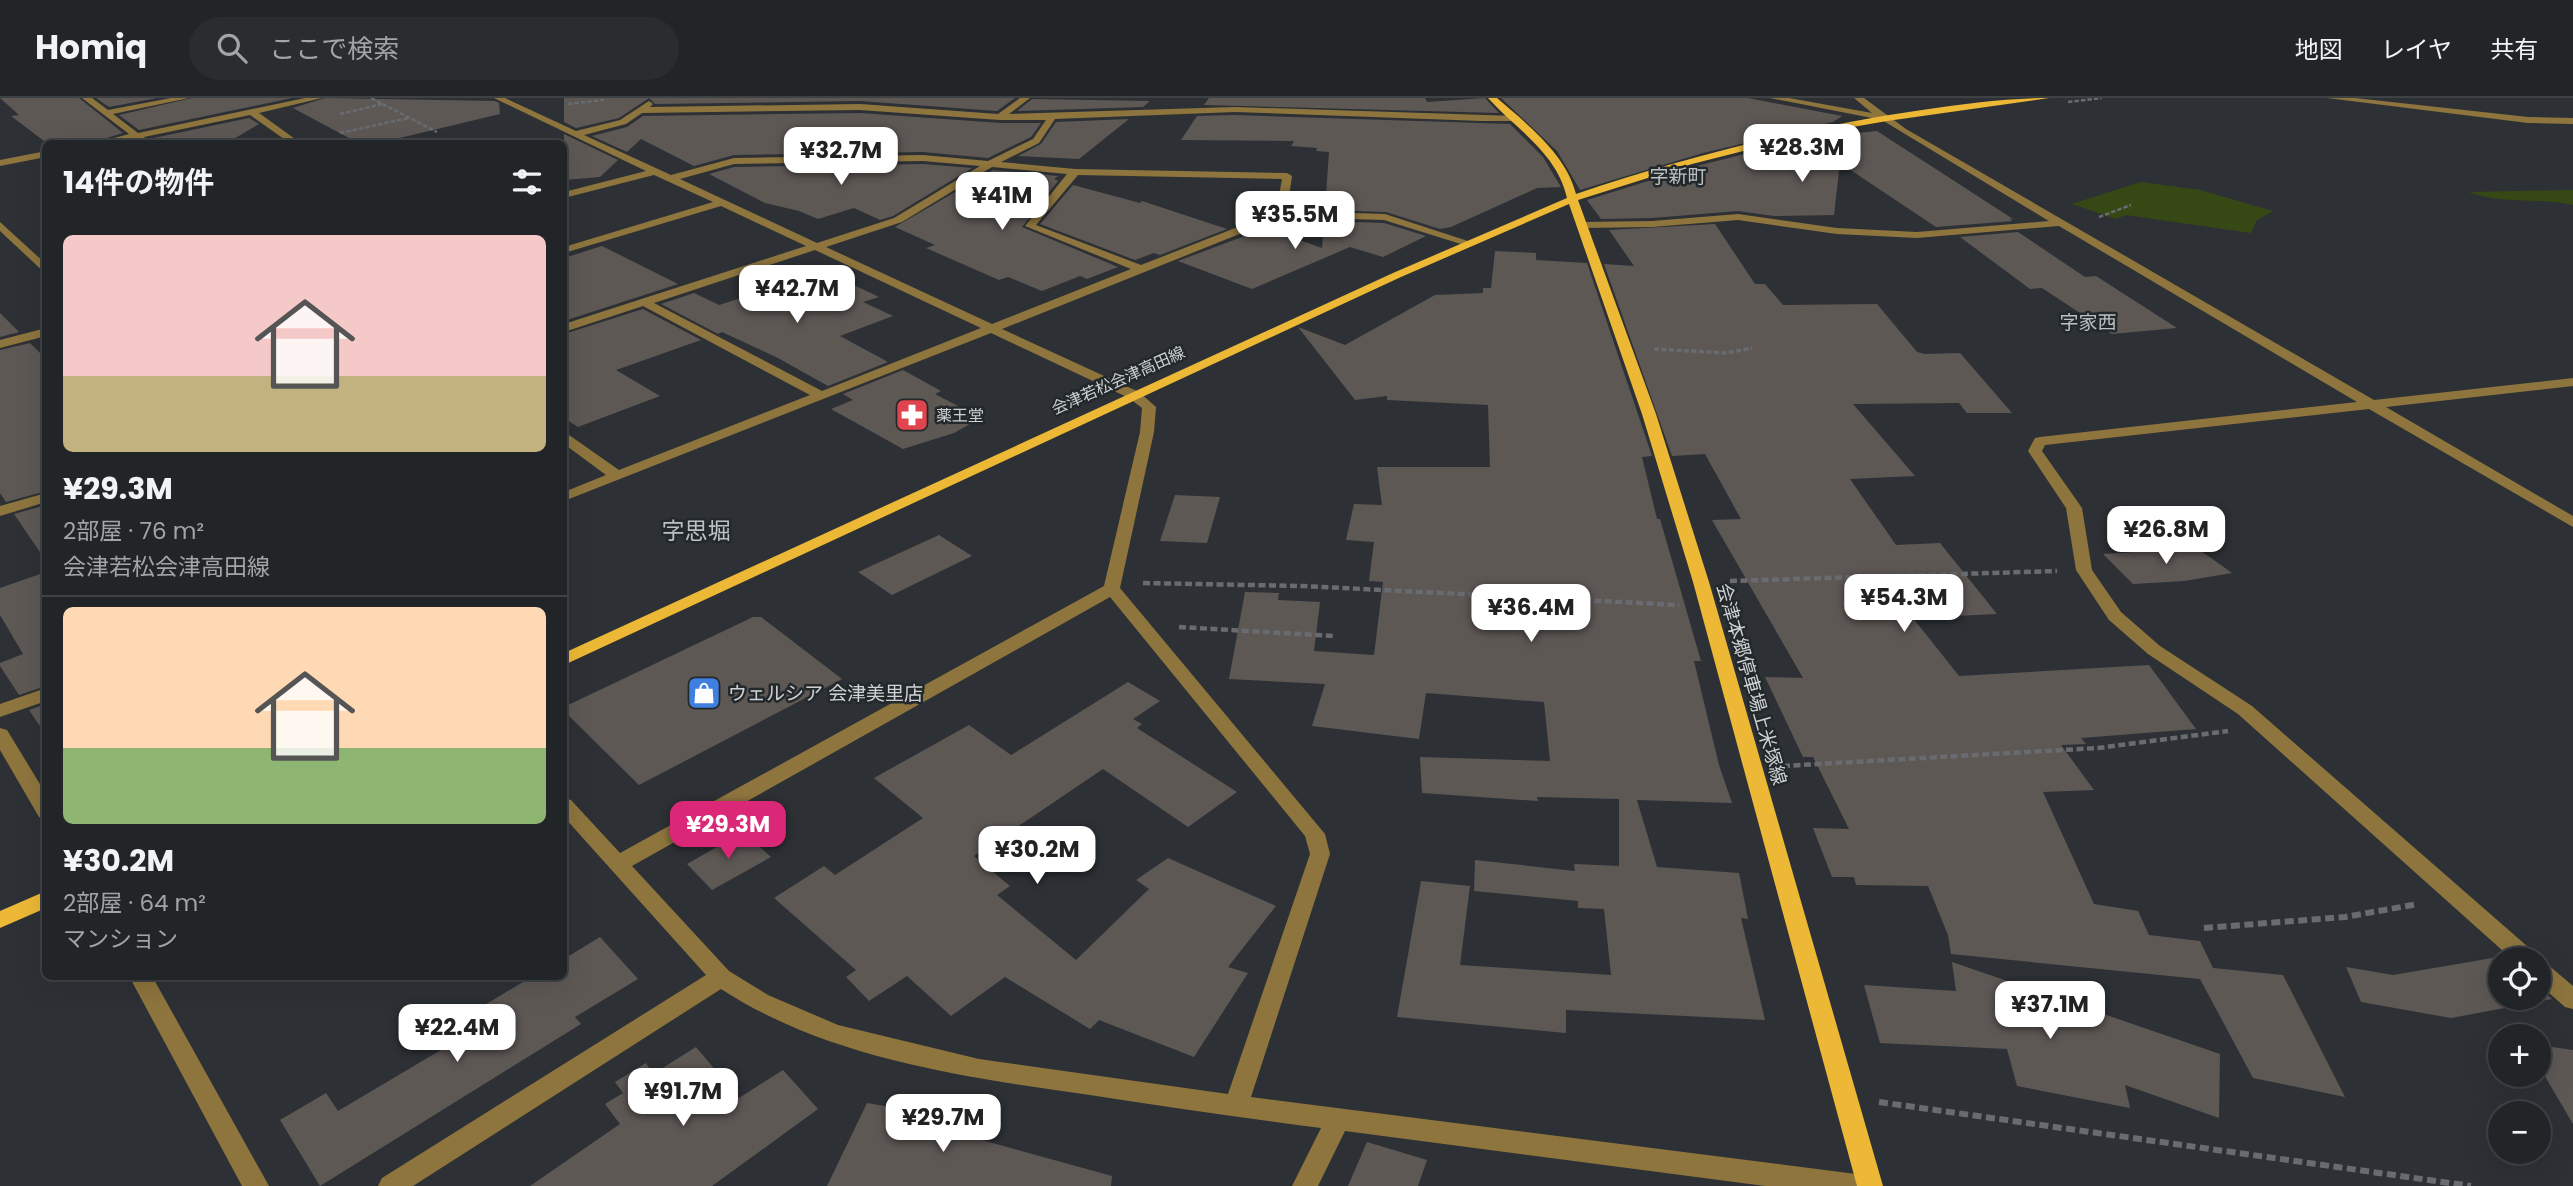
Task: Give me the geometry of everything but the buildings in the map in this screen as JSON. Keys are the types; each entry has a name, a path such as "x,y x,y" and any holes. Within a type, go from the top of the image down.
{"main road":[{"path":"1492,98 1550,154 1567,180 1572,199"},
{"name":"会津若松会津高田線","path":"567,659 1468,243 1572,199 1676,164 1764,143 1885,118 2045,98"},
{"name":"会津本郷停車場上米塚線","path":"1572,199 1625,347 1701,582 1871,1186"},
{"path":"0,920 42,901"}],"street":[{"path":"86,98 142,140"},
{"path":"106,113 185,98"},
{"path":"114,140 318,98"},
{"path":"498,98 992,327 1134,396 1149,407 1149,419 1112,586 618,864"},
{"path":"576,134 617,125 642,110 654,98"},
{"path":"857,107 870,98"},
{"path":"1000,117 1026,98"},
{"path":"1203,109 1216,98"},
{"path":"1774,98 1885,118"},
{"path":"1858,98 1885,118 2061,223 2573,522"},
{"path":"2331,98 2498,117 2573,121"},
{"path":"2439,98 2498,117"},
{"path":"642,110 816,102 1000,117 1203,109 1471,119 1513,118"},
{"path":"252,111 292,140"},
{"path":"567,327 898,220 989,163 1035,141 1052,117"},
{"path":"0,163 42,155"},
{"path":"672,178 734,161 923,158 1075,172 1287,176 1281,214"},
{"path":"567,194 656,171"},
{"path":"1075,172 1030,226 1140,269"},
{"path":"567,249 724,202"},
{"path":"567,496 1281,214 1385,218 1468,243"},
{"path":"1582,225 1652,224 1738,217 1838,231 1917,235 2061,223"},
{"path":"0,225 42,267"},
{"path":"644,302 820,395"},
{"path":"0,344 42,333"},
{"path":"2513,947 2245,710 2154,650 2115,616 2084,570 2074,508 2035,451 2040,441 2573,382"},
{"path":"567,440 617,476"},
{"path":"0,512 42,498"},
{"path":"1112,586 1315,834 1320,854 1236,1106"},
{"path":"0,711 42,695"},
{"path":"0,734 42,805"},
{"path":"567,808 721,977 760,1002 834,1034 979,1069 1236,1106 1856,1186"},
{"path":"391,1186 721,977"},
{"path":"142,980 256,1186"},
{"path":"2551,981 2573,1000"},
{"path":"1305,1186 1338,1119"}],"path":[{"path":"371,98 437,132"},
{"path":"340,114 383,104"},
{"path":"341,133 410,118"},
{"path":"1625,347 1727,353 1752,348"},
{"path":"1701,582 2084,570"},
{"path":"1112,586 1231,583 1708,606"},
{"path":"1143,626 1225,628 1334,636"},
{"path":"1755,768 2098,748 2263,726"},
{"path":"2204,928 2345,918 2457,898"},
{"path":"1845,1097 2471,1186"}],"green space":[{"path":"2141,182 2200,190 2273,211 2257,220 2251,233 2126,215 2116,219 2072,204"},
{"path":"2573,190 2573,205 2507,200 2469,192"}],"place":[{"name":"薬王堂","path":"912,415"},
{"name":"ウェルシア 会津美里店","path":"704,693"}],"district":[{"name":"字新町","path":"1678,176"},
{"name":"字家西","path":"2088,322"},
{"name":"字思堀","path":"696,531"}]}
